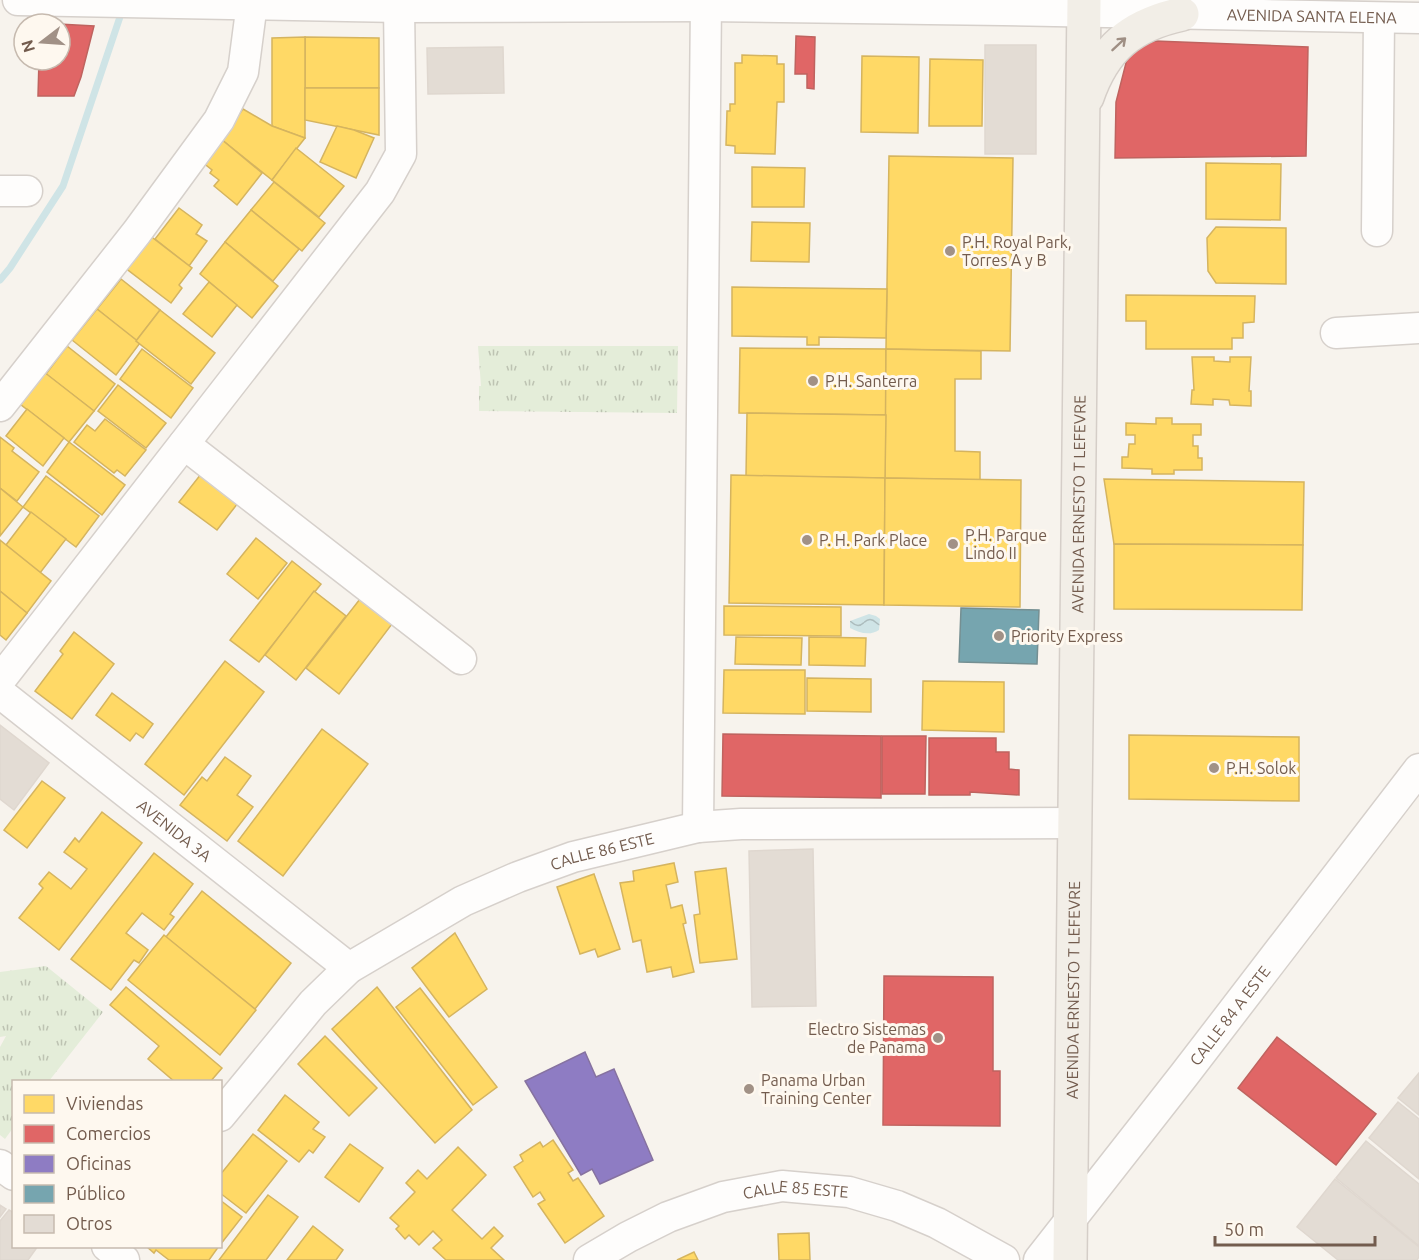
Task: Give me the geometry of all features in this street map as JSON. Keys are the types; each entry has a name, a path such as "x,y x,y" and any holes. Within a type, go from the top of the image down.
{"main road":[{"name":"AVENIDA ERNESTO T LEFEVRE","path":"1070,1260 1084,6"},
{"path":"1082,113 1099,67 1120,42 1157,21 1182,14"}],"street":[{"name":"AVENIDA SANTA ELENA","path":"18,0 361,3 399,7 706,3 1084,6 1182,14 1419,18"},
{"path":"0,406 137,232 219,120 243,72 252,3"},
{"path":"698,827 706,3"},
{"path":"0,680 380,192 401,154 399,7"},
{"path":"1377,231 1379,18"},
{"path":"1336,333 1419,328"},
{"path":"184,444 461,659"},
{"name":"AVENIDA 3A","path":"0,693 349,969"},
{"name":"CALLE 84 A ESTE","path":"1039,1260 1192,1066 1419,769"},
{"name":"CALLE 86 ESTE","path":"222,1114 313,1003 349,969 463,900 573,857 698,827 741,824 1074,823"},
{"name":"CALLE 85 ESTE","path":"589,1260 668,1217 723,1197 782,1186 849,1192 897,1206 937,1223 1004,1260"}],"green space":[{"path":"478,346 678,346 677,413 479,411 479,386 481,386"},
{"path":"46,966 103,1012 50,1080 12,1080 12,1129 5,1139 0,1135 0,1047 6,1036 0,1037 0,972"}],"water":[{"path":"869,614 880,619 879,630 864,633 850,628 850,621"}],"building: Viviendas":[{"path":"305,37 379,38 379,88 305,88"},
{"path":"305,37 305,138 272,126 272,38"},
{"path":"742,55 777,56 777,64 784,64 784,102 777,102 775,154 735,153 735,146 726,145 727,111 730,111 730,104 735,104 735,63 742,63"},
{"path":"862,56 919,57 918,133 861,132"},
{"path":"930,59 983,60 982,126 929,126"},
{"path":"305,88 379,88 379,135 305,120"},
{"path":"243,109 272,126 305,138 272,180 221,139"},
{"path":"337,126 374,138 356,178 320,162"},
{"path":"221,139 262,173 237,205 214,186 219,180 202,162"},
{"path":"296,148 344,186 319,217 272,180"},
{"name":"P.H. Royal Park, Torres A y B","path":"889,156 1013,158 1010,351 886,349"},
{"path":"1206,163 1281,164 1280,220 1206,219"},
{"path":"752,167 805,168 804,207 752,207"},
{"path":"274,182 325,223 302,251 251,210"},
{"path":"179,208 202,225 196,234 207,241 189,266 155,239"},
{"path":"251,210 299,249 273,281 225,242"},
{"path":"752,222 810,223 809,262 751,261"},
{"path":"1216,227 1286,228 1286,284 1216,283 1208,271 1207,238"},
{"path":"149,235 192,268 179,285 182,288 171,303 124,267"},
{"path":"225,242 278,286 252,318 200,274"},
{"path":"121,279 160,310 136,341 97,309"},
{"path":"209,282 237,305 212,337 183,314"},
{"path":"732,287 887,289 886,338 819,337 819,345 807,345 807,337 732,336"},
{"path":"1126,295 1255,296 1254,322 1243,323 1243,338 1232,338 1232,349 1146,349 1146,321 1126,321"},
{"path":"97,309 140,343 116,375 72,340"},
{"path":"160,310 215,353 191,384 136,341"},
{"path":"67,346 115,384 94,411 46,374"},
{"name":"P.H. Santerra","path":"740,348 886,349 886,415 739,413"},
{"path":"142,349 193,388 171,418 120,379"},
{"path":"886,349 981,351 981,379 955,379 955,451 980,452 980,480 885,478"},
{"path":"1192,357 1214,357 1214,361 1230,362 1230,357 1251,357 1249,391 1251,391 1251,406 1230,405 1229,400 1213,399 1213,405 1191,404 1192,390 1194,390"},
{"path":"44,372 94,411 69,442 20,404"},
{"path":"118,385 166,423 146,448 98,411"},
{"path":"27,409 64,438 43,466 6,436"},
{"path":"747,413 886,415 885,478 746,476"},
{"path":"1156,418 1172,418 1172,424 1201,424 1201,435 1193,435 1193,446 1198,446 1198,458 1202,458 1202,470 1174,470 1174,474 1152,474 1152,469 1122,468 1122,457 1128,457 1129,444 1135,444 1135,435 1126,435 1126,423 1156,424"},
{"path":"105,419 146,450 125,476 117,470 114,473 74,442 87,425 95,431"},
{"path":"0,437 14,448 12,451 39,472 17,501 0,488"},
{"path":"69,442 125,485 102,515 47,472"},
{"path":"201,474 238,503 217,530 179,502"},
{"name":"P. H. Park Place","path":"731,475 885,478 884,605 729,603"},
{"path":"46,476 99,516 76,547 23,507"},
{"name":"P.H. Parque Lindo II","path":"885,478 1021,480 1020,607 884,605"},
{"path":"1104,479 1304,482 1303,545 1114,544"},
{"path":"0,488 23,507 0,536"},
{"path":"31,512 66,539 40,573 6,545"},
{"path":"256,538 287,563 258,599 227,574"},
{"path":"0,540 51,581 27,613 0,591"},
{"path":"1114,544 1303,545 1302,610 1114,609"},
{"path":"292,561 321,584 259,662 230,640"},
{"path":"0,591 27,613 6,640 0,635"},
{"path":"314,591 346,616 296,680 265,655"},
{"path":"360,599 392,624 339,694 306,668"},
{"path":"724,606 841,607 841,636 724,635"},
{"path":"74,632 114,664 72,719 35,691 63,654 60,651"},
{"path":"736,637 802,638 801,665 735,664"},
{"path":"809,637 866,638 865,666 809,665"},
{"path":"225,661 264,692 184,795 145,764"},
{"path":"724,670 805,670 805,714 723,713"},
{"path":"807,678 871,679 871,712 807,711"},
{"path":"923,681 1004,682 1004,732 922,730"},
{"path":"112,693 153,724 143,738 136,733 130,741 96,715"},
{"path":"322,729 368,764 283,876 238,841"},
{"name":"P.H. Solok","path":"1129,735 1299,737 1299,801 1129,799"},
{"path":"225,757 251,776 237,795 253,807 227,841 180,805 202,777 207,781"},
{"path":"42,781 65,798 27,848 4,830"},
{"path":"102,812 142,843 59,950 19,918 43,888 39,884 49,872 71,889 87,869 64,852 75,838 79,842"},
{"path":"154,853 193,884 170,914 174,917 164,930 142,913 126,933 148,950 139,963 134,960 111,990 71,959"},
{"path":"674,863 678,882 666,885 671,908 682,905 686,923 683,924 694,972 673,977 671,967 647,972 641,940 633,942 620,883 634,881 633,871"},
{"path":"726,868 737,959 700,963 694,915 700,914 695,872"},
{"path":"594,874 620,949 598,957 595,949 580,954 557,887"},
{"path":"202,891 291,963 255,1009 166,937"},
{"path":"455,933 487,989 449,1017 412,968"},
{"path":"164,935 256,1010 220,1055 128,980"},
{"path":"126,987 222,1068 212,1080 173,1080 148,1059 159,1046 110,1005"},
{"path":"377,987 472,1110 435,1143 332,1029"},
{"path":"420,988 497,1087 473,1105 396,1007"},
{"path":"325,1036 377,1088 349,1116 298,1064"},
{"path":"285,1095 319,1122 313,1129 325,1137 313,1153 309,1150 299,1162 258,1130"},
{"path":"253,1134 287,1161 246,1213 222,1195 222,1173"},
{"path":"553,1140 573,1170 568,1173 573,1181 578,1178 604,1216 565,1243 538,1204 545,1200 540,1192 533,1197 514,1167 523,1161 520,1155 540,1142 543,1147"},
{"path":"350,1144 383,1168 359,1202 325,1177"},
{"path":"458,1147 486,1175 452,1210 482,1239 494,1227 503,1236 491,1248 504,1260 446,1260 433,1248 442,1240 433,1231 419,1245 409,1235 405,1239 396,1229 399,1226 390,1218 415,1192 406,1183 418,1170 427,1179"},
{"path":"268,1195 298,1217 266,1260 219,1260"},
{"path":"222,1202 242,1217 222,1242"},
{"path":"313,1226 343,1250 336,1260 287,1260"},
{"path":"809,1233 810,1260 779,1260 778,1234"},
{"path":"148,1248 218,1248 209,1260 169,1260 156,1250 154,1253"},
{"path":"694,1252 698,1260 677,1260"}],"building: Comercios":[{"path":"72,25 94,26 74,96 38,96 39,72 72,72"},
{"path":"796,36 815,37 814,89 807,88 807,74 795,74"},
{"path":"1155,41 1308,47 1306,156 1115,158 1116,102 1127,59 1138,46"},
{"path":"723,734 881,736 881,798 722,796"},
{"path":"882,736 926,736 925,794 882,794"},
{"path":"929,738 996,738 996,752 1009,752 1009,769 1019,770 1019,795 970,792 970,795 929,795"},
{"name":"Electro Sistemas de Panama","path":"884,976 993,977 993,1071 1000,1071 1000,1126 883,1125"},
{"path":"1277,1037 1376,1114 1336,1165 1238,1088"}],"building: Oficinas":[{"path":"585,1052 596,1077 614,1069 653,1160 600,1184 592,1169 581,1175 525,1081"}],"building: Público":[{"name":"Priority Express","path":"961,608 1039,610 1037,664 959,662"}],"building: Otros":[{"path":"985,45 1036,45 1036,154 985,154"},
{"path":"503,47 504,93 428,94 427,48"},
{"path":"0,725 49,763 14,810 0,799"},
{"path":"813,849 816,1006 752,1007 749,851"},
{"path":"1419,1073 1419,1115 1398,1098"},
{"path":"1398,1102 1419,1119 1419,1179 1369,1138"},
{"path":"1366,1141 1419,1184 1419,1246 1336,1178"},
{"path":"1335,1179 1419,1247 1417,1260 1338,1260 1297,1227"},
{"path":"0,1205 6,1209 0,1217"},
{"path":"9,1210 12,1212 12,1248 37,1248 28,1260 0,1260 0,1221"}],"waterway":[{"path":"0,280 63,186 123,8"}],"place":[{"name":"P.H. Royal Park, Torres A y B","path":"950,251"},
{"name":"P.H. Santerra","path":"813,381"},
{"name":"P. H. Park Place","path":"807,540"},
{"name":"P.H. Parque Lindo II","path":"953,544"},
{"name":"Priority Express","path":"999,636"},
{"name":"P.H. Solok","path":"1214,768"},
{"name":"Electro Sistemas de Panama","path":"938,1038"},
{"name":"Panama Urban Training Center","path":"749,1089"}]}
